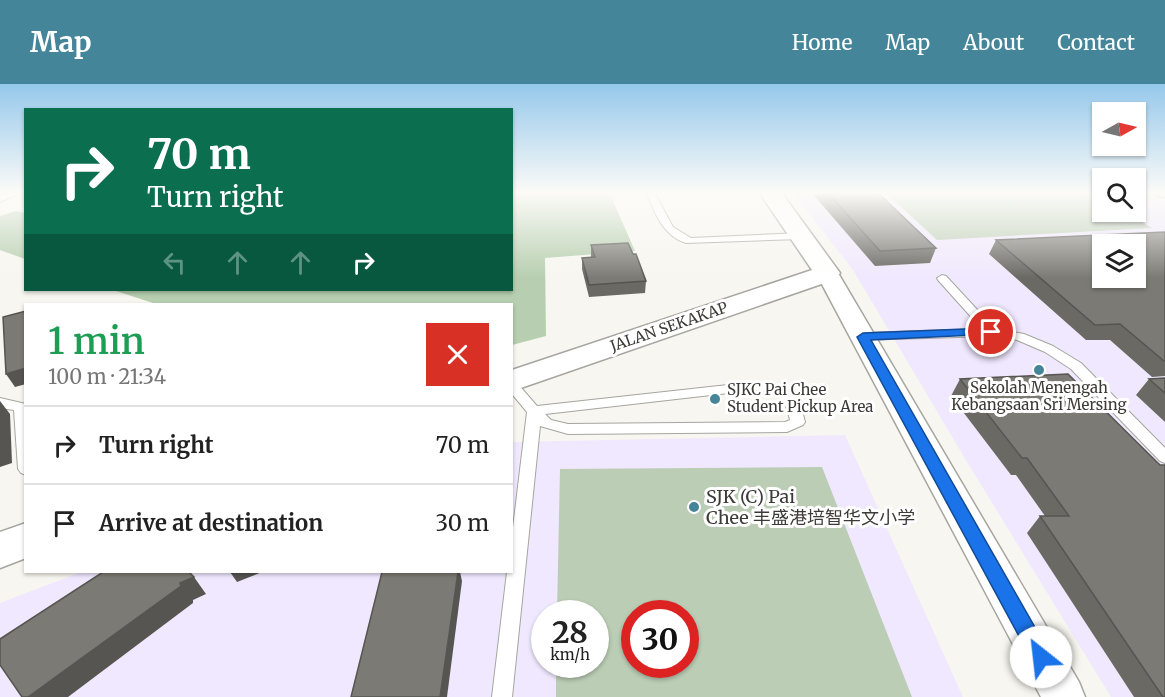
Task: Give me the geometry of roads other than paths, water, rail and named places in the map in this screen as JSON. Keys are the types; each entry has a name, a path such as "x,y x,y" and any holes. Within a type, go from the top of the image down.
{"street":[{"path":"790,221 827,273 1064,697"},
{"name":"JALAN SEKAKAP","path":"513,381 827,273"},
{"path":"0,550 24,541"}],"lane":[{"path":"665,221 672,234 679,239 690,241 801,236"},
{"path":"942,278 991,332"},
{"path":"863,337 991,332 1020,338 1049,349 1076,366 1165,457"},
{"path":"513,387 534,411 546,423 568,429 787,427 798,422 796,408 788,396 776,387 755,386 534,411"},
{"path":"0,403 21,407 24,444"},
{"path":"502,697 534,411"}],"place":[{"name":"Sekolah Menengah Kebangsaan Sri Mersing","path":"1039,370"},
{"name":"SJKC Pai Chee Student Pickup Area","path":"715,399"},
{"name":"SJK (C) Pai Chee 丰盛港培智华文小学","path":"694,507"}]}
